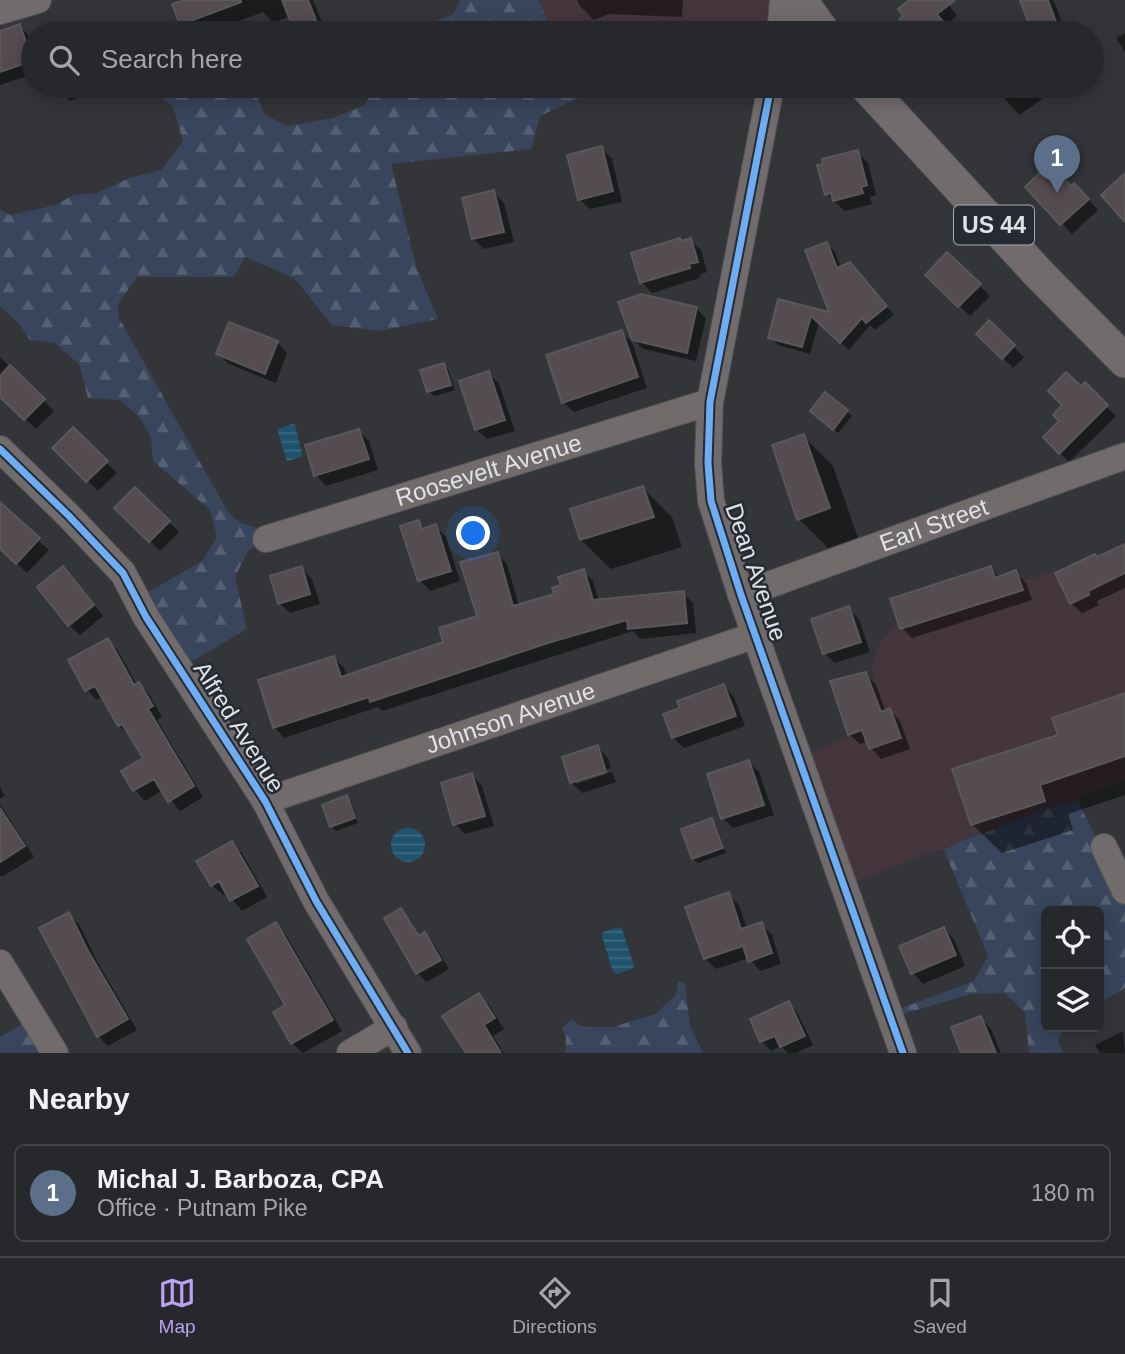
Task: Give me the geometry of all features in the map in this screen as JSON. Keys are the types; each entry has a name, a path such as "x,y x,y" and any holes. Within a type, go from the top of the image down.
{"main road":[{"path":"800,0 815,21"},
{"name":"US 44","path":"877,98 1039,274 1125,361"}],"street":[{"path":"0,11 38,0"},
{"path":"781,21 783,0"},
{"name":"Dean Avenue","path":"769,98 709,402 708,463 711,500 741,595 903,1053"},
{"name":"Roosevelt Avenue","path":"266,539 709,402"},
{"name":"Alfred Avenue","path":"0,449 123,573 146,617 265,801 316,901 408,1053"},
{"name":"Earl Street","path":"741,595 1125,456"},
{"name":"Johnson Avenue","path":"265,801 756,635"},
{"path":"1104,847 1125,891"},
{"path":"0,963 55,1053"},
{"path":"350,1053 394,1027"}],"shaded area":[{"path":"539,0 784,0 780,21 547,21"},
{"path":"293,424 302,454 301,457 287,461 277,429"},
{"path":"1125,542 1125,781 1082,796 1078,802 1066,802 848,884 804,757 862,729 875,710 872,662 880,643 900,619 1110,554"},
{"path":"408,828 420,833 425,845 420,857 408,862 396,857 391,845 396,833"},
{"path":"619,927 634,966 617,974 613,972 602,936 603,932"}],"green space":[{"path":"460,0 539,0 547,21 436,21 453,14"},
{"path":"162,98 258,98 264,114 287,126 333,118 365,105 368,98 579,98 540,116 531,149 391,164 417,269 438,319 379,331 332,325 294,278 245,257 234,277 137,277 118,304 119,318 228,512 239,522 274,534 248,551 235,577 247,629 194,660 184,662 145,594 202,561 217,537 210,510 153,461 151,437 140,418 120,400 88,398 79,364 55,343 30,340 19,324 0,306 0,209 10,215 56,205 73,195 97,193 129,178 161,170 183,141 173,106"},
{"path":"1066,802 1078,802 1125,894 1125,988 1104,1000 1104,906 1041,906 1041,1032 1062,1032 1058,1040 1063,1053 1029,1053 1025,1013 1005,993 971,994 890,1018 891,1012 974,981 988,956 944,850 956,843"},
{"path":"678,981 685,984 690,1026 703,1053 565,1053 566,1038 562,1028 571,1019 582,1027 613,1027 655,1014 676,995"},
{"path":"36,1016 62,1053 0,1053 0,1037"}],"building":[{"path":"184,0 241,0 191,21 178,21 172,4"},
{"path":"282,0 308,0 316,21 290,21"},
{"path":"909,0 955,0 937,14 943,21 901,21 899,19 903,16 898,9"},
{"path":"1020,0 1048,0 1056,21 1028,21"},
{"path":"20,24 21,27 21,65 0,72 0,31"},
{"path":"602,146 613,191 578,200 567,155"},
{"path":"858,150 867,185 861,187 863,193 833,201 831,193 825,195 817,165 823,164 822,159"},
{"path":"1050,163 1071,186 1074,183 1089,199 1060,225 1025,187"},
{"path":"1125,173 1125,222 1101,195"},
{"path":"494,190 504,232 472,239 462,198"},
{"path":"680,238 681,241 691,238 698,262 689,264 690,268 640,283 631,253"},
{"path":"827,242 837,268 850,262 887,306 866,323 862,318 840,343 811,316 802,347 768,338 778,299 829,312 805,250"},
{"path":"947,252 981,284 958,307 925,275"},
{"path":"641,294 697,307 687,353 632,340 618,302"},
{"path":"989,320 1015,345 1002,359 976,334"},
{"path":"229,322 278,341 265,374 216,354"},
{"path":"622,330 638,377 562,403 546,355"},
{"path":"444,363 451,385 427,392 420,370"},
{"path":"10,365 45,399 24,420 0,397 0,376"},
{"path":"489,371 505,420 475,430 459,381"},
{"path":"1066,372 1081,386 1085,382 1108,405 1059,454 1043,437 1059,421 1053,415 1062,405 1048,391"},
{"path":"825,392 848,410 833,430 810,411"},
{"path":"73,427 108,461 86,482 52,448"},
{"path":"359,429 369,459 314,476 305,445"},
{"path":"804,434 830,508 797,520 772,445"},
{"path":"643,486 654,517 580,540 570,509"},
{"path":"135,487 170,521 149,542 114,508"},
{"path":"0,502 40,538 16,564 0,549"},
{"path":"419,520 422,529 436,524 451,571 418,581 400,526"},
{"path":"1125,544 1125,573 1088,591 1089,595 1070,604 1055,573 1095,554 1097,557"},
{"path":"498,552 513,606 554,594 552,588 561,585 558,577 584,569 593,600 684,591 687,623 628,629 627,620 551,642 370,702 369,697 273,728 258,680 334,656 341,677 443,642 439,628 477,616 460,562"},
{"path":"63,566 94,605 68,626 37,587"},
{"path":"302,566 310,594 278,604 270,576"},
{"path":"991,566 995,578 1016,570 1023,590 900,629 890,599"},
{"path":"849,606 861,642 823,654 811,619"},
{"path":"108,638 134,685 139,682 153,706 148,709 194,786 168,802 154,779 133,791 121,771 143,758 122,724 118,726 95,686 85,691 68,660"},
{"path":"866,672 881,712 890,708 901,738 869,749 862,730 848,735 830,681"},
{"path":"724,684 736,716 672,738 663,714 680,708 677,701"},
{"path":"1125,693 1125,756 1040,785 1045,801 971,825 952,769 1058,735 1052,718"},
{"path":"598,745 606,772 570,783 562,757"},
{"path":"749,760 764,805 721,819 707,774"},
{"path":"472,773 485,816 453,825 441,783"},
{"path":"347,795 355,818 330,827 322,805"},
{"path":"0,808 25,846 0,862"},
{"path":"712,818 723,848 692,859 681,829"},
{"path":"232,841 258,886 230,901 219,881 211,886 196,861"},
{"path":"729,892 741,929 762,922 772,953 748,962 743,946 704,959 685,907"},
{"path":"401,908 419,936 425,932 441,960 416,974 384,918"},
{"path":"69,912 87,949 128,1019 97,1037 39,928"},
{"path":"276,922 333,1020 291,1044 273,1012 285,1005 247,939"},
{"path":"944,927 956,955 911,974 899,946"},
{"path":"479,993 495,1018 484,1025 501,1053 466,1053 442,1016"},
{"path":"789,1001 805,1036 780,1047 775,1036 760,1042 750,1019"},
{"path":"981,1016 996,1053 961,1053 951,1027"}],"cycle path":[{"path":"769,98 710,402 708,463 711,501 741,595 903,1053"},
{"path":"0,449 123,573 146,617 265,801 316,901 408,1053"}],"place":[{"name":"Michal J. Barboza, CPA","path":"1057,193"}]}
